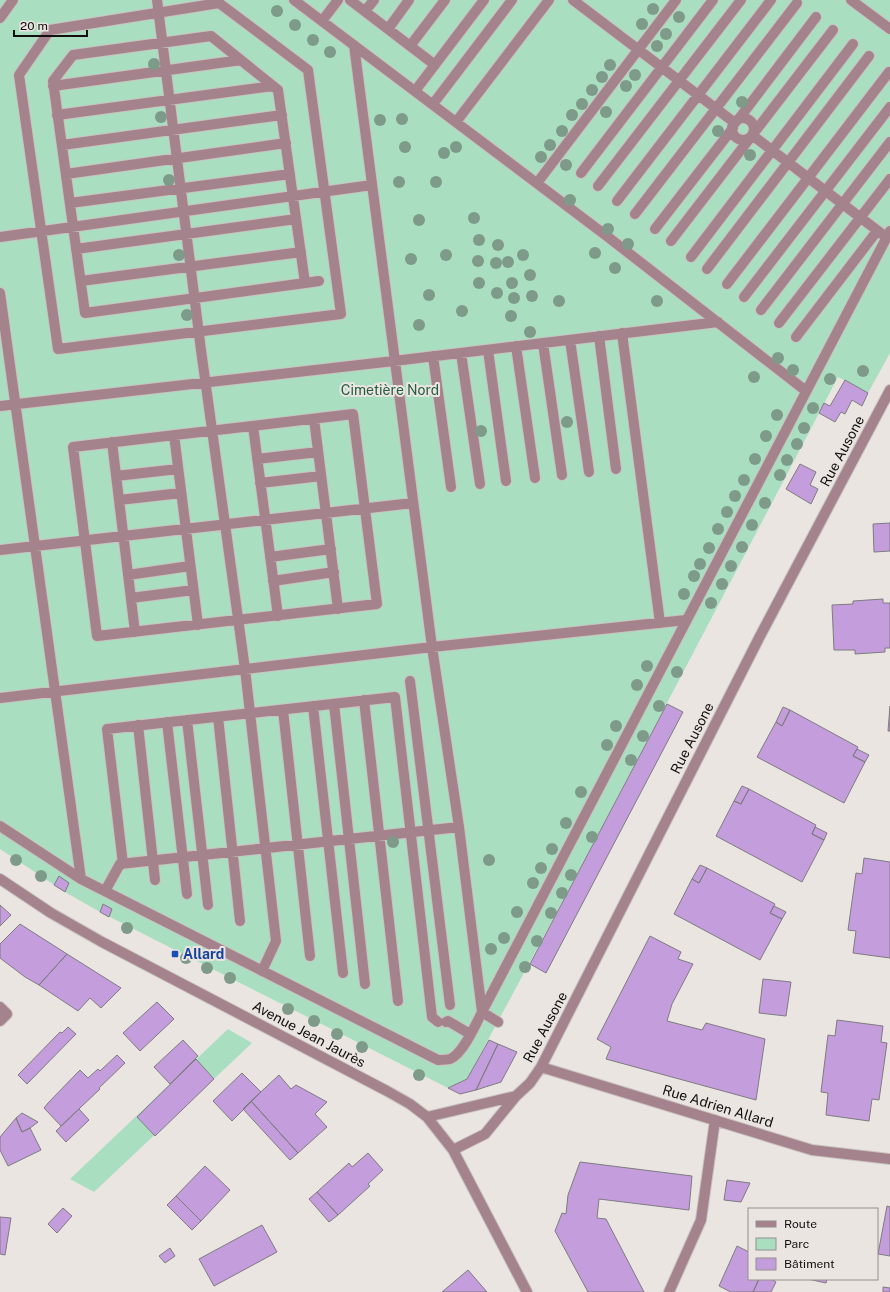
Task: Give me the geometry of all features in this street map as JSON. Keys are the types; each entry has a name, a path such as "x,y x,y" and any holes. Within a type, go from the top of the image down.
{"street":[{"path":"0,18 13,0"},
{"path":"157,0 205,383 213,430 239,620 266,848 276,941 262,971"},
{"path":"322,21 338,0"},
{"path":"350,0 435,65"},
{"path":"365,12 374,0"},
{"path":"388,29 410,0"},
{"path":"410,46 445,0"},
{"path":"415,91 484,0"},
{"path":"433,104 512,0"},
{"path":"456,122 549,0"},
{"path":"573,0 735,123"},
{"path":"537,183 676,0"},
{"path":"581,173 713,0"},
{"path":"598,186 741,0"},
{"path":"618,201 771,0"},
{"path":"298,1 322,21 537,183 806,391"},
{"path":"853,1 890,29"},
{"path":"219,3 308,70 325,192 341,314 58,349 19,75 50,30 219,3"},
{"path":"635,214 797,3"},
{"path":"655,229 816,17"},
{"path":"671,241 833,30"},
{"path":"305,283 278,90 211,36 73,55 53,81 53,86 85,313 305,283 318,281"},
{"path":"691,257 853,44"},
{"path":"354,45 394,361 432,647 459,827 482,1012"},
{"path":"707,269 869,56"},
{"path":"53,86 241,60"},
{"path":"726,284 889,72"},
{"path":"57,115 273,86"},
{"path":"744,297 890,107"},
{"path":"62,145 282,115"},
{"path":"744,119 751,122 754,129 752,135 746,140 740,140 734,136 735,123 744,119"},
{"path":"0,826 81,879 438,1060 451,1058 458,1054 482,1012 888,234 877,231 752,135"},
{"path":"761,310 890,142"},
{"path":"66,174 286,143"},
{"path":"70,203 290,174"},
{"path":"779,323 890,179"},
{"path":"0,238 372,185"},
{"path":"76,249 296,219"},
{"path":"796,336 877,231"},
{"path":"81,282 301,252"},
{"path":"0,293 81,879"},
{"path":"0,406 718,322"},
{"path":"622,333 660,623"},
{"path":"599,336 616,469"},
{"path":"570,340 589,472"},
{"path":"543,343 562,475"},
{"path":"516,346 534,478"},
{"path":"488,350 506,481"},
{"path":"461,353 480,484"},
{"path":"433,356 451,487"},
{"name":"Rue Ausone","path":"453,1150 485,1134 516,1096 530,1084 541,1067 759,638 890,390"},
{"path":"353,414 378,604 97,636 73,447 213,430 353,414"},
{"path":"314,419 338,609"},
{"path":"253,426 278,616"},
{"path":"174,435 198,625"},
{"path":"112,442 135,632"},
{"path":"257,459 318,452"},
{"path":"116,476 178,470"},
{"path":"260,483 321,476"},
{"path":"119,500 181,493"},
{"path":"0,550 413,503"},
{"path":"270,557 331,549"},
{"path":"128,575 190,566"},
{"path":"273,581 334,572"},
{"path":"131,598 193,590"},
{"path":"0,698 432,647 686,620"},
{"path":"410,681 450,1005"},
{"path":"123,864 107,729 396,697 432,1017 442,1022 448,1022 470,1034"},
{"path":"364,700 398,1001"},
{"path":"334,704 365,984"},
{"path":"313,706 343,973"},
{"path":"283,710 310,956"},
{"path":"218,717 240,921"},
{"path":"187,720 208,905"},
{"path":"167,722 187,894"},
{"path":"138,726 155,880"},
{"path":"105,891 120,864 459,827"},
{"name":"Avenue Jean Jaurès","path":"0,878 51,913 83,931 410,1104 427,1118 453,1150 527,1292"},
{"path":"0,1007 7,1014 0,1020"},
{"path":"482,1012 498,1022"},
{"name":"Rue Adrien Allard","path":"541,1067 812,1150 890,1159"},
{"name":"Rue Ausone","path":"427,1118 516,1096"},
{"path":"669,1292 701,1220 715,1120"}],"green space":[{"name":"Cimetière Nord","path":"0,0 890,0 890,353 868,393 838,377 583,863 467,1079 448,1088 100,912 65,892 0,849"},
{"path":"228,1029 252,1043 94,1192 70,1179"}],"building":[{"path":"845,380 868,393 862,406 852,400 845,414 841,412 835,422 819,413 824,403 830,406"},
{"path":"800,464 816,472 810,485 818,489 811,504 786,489"},
{"path":"890,523 890,551 874,552 873,524"},
{"path":"883,599 883,603 890,603 890,648 885,648 885,652 855,654 855,650 834,650 832,605 853,604 853,601"},
{"path":"667,704 683,712 546,973 530,964"},
{"path":"890,706 890,731 888,731"},
{"path":"783,707 790,710 782,726 776,722"},
{"path":"790,710 858,747 853,756 865,762 844,803 757,757 776,722 782,726"},
{"path":"857,749 869,755 865,762 853,756"},
{"path":"742,786 749,789 741,804 734,801"},
{"path":"749,789 816,825 812,834 824,840 802,882 716,836 734,801 741,804"},
{"path":"815,827 827,833 824,840 812,834"},
{"path":"864,858 890,862 890,958 853,953 856,931 848,930 856,873 862,874"},
{"path":"700,865 707,868 699,883 692,879"},
{"path":"707,868 775,904 770,913 782,919 760,960 674,914 692,879 699,883"},
{"path":"59,876 69,883 65,892 54,885"},
{"path":"103,904 112,909 109,917 100,912"},
{"path":"0,905 11,915 0,926"},
{"path":"774,906 786,912 782,919 770,913"},
{"path":"20,924 67,954 39,985 25,977 0,958 0,944"},
{"path":"650,936 681,952 678,959 693,964 672,1004 667,1021 702,1030 706,1023 765,1039 756,1100 606,1059 611,1047 597,1039"},
{"path":"67,954 121,988 101,1008 90,998 78,1011 39,985"},
{"path":"763,979 791,982 786,1016 759,1013"},
{"path":"157,1002 174,1019 140,1051 123,1033"},
{"path":"837,1020 883,1026 881,1042 887,1043 879,1100 872,1099 869,1121 826,1115 828,1093 821,1092 828,1035 835,1036"},
{"path":"68,1027 76,1034 27,1084 18,1075 60,1032 62,1033"},
{"path":"183,1040 198,1056 170,1084 154,1067"},
{"path":"489,1040 498,1044 476,1090 460,1094 448,1088 467,1079"},
{"path":"498,1044 517,1052 501,1082 476,1090"},
{"path":"117,1055 125,1063 61,1126 44,1108 80,1070 88,1078 98,1069 100,1071"},
{"path":"196,1059 214,1079 155,1136 137,1117"},
{"path":"242,1073 261,1092 232,1121 213,1101"},
{"path":"279,1075 291,1089 296,1085 327,1102 315,1114 327,1127 298,1153 251,1101"},
{"path":"251,1101 298,1153 290,1160 243,1109"},
{"path":"79,1109 89,1120 66,1142 56,1131"},
{"path":"22,1113 38,1122 22,1132 16,1118"},
{"path":"16,1118 22,1132 30,1128 41,1150 8,1166 0,1150 0,1137"},
{"path":"368,1153 383,1170 368,1184 370,1186 338,1215 317,1192 349,1163 352,1167"},
{"path":"580,1162 692,1176 689,1210 599,1199 597,1218 606,1219 644,1292 588,1292 555,1231 562,1213 566,1214 568,1195"},
{"path":"205,1166 230,1190 201,1221 176,1196"},
{"path":"727,1180 750,1183 741,1202 724,1200"},
{"path":"317,1192 338,1215 329,1222 309,1199"},
{"path":"176,1196 201,1221 192,1230 167,1205"},
{"path":"887,1206 890,1207 890,1256 878,1254"},
{"path":"63,1208 72,1216 57,1233 48,1224"},
{"path":"0,1217 11,1218 5,1255 0,1254"},
{"path":"262,1225 277,1252 214,1286 199,1259"},
{"path":"737,1246 748,1252 748,1280 759,1280 753,1292 731,1292 719,1286"},
{"path":"170,1248 175,1256 165,1263 159,1256"},
{"path":"468,1270 487,1292 442,1292"},
{"path":"759,1280 773,1280 776,1282 771,1292 753,1292"},
{"path":"812,1280 827,1280 826,1283"},
{"path":"883,1287 890,1288 890,1292 883,1292"}],"place":[{"name":"Allard","path":"175,954"}]}
